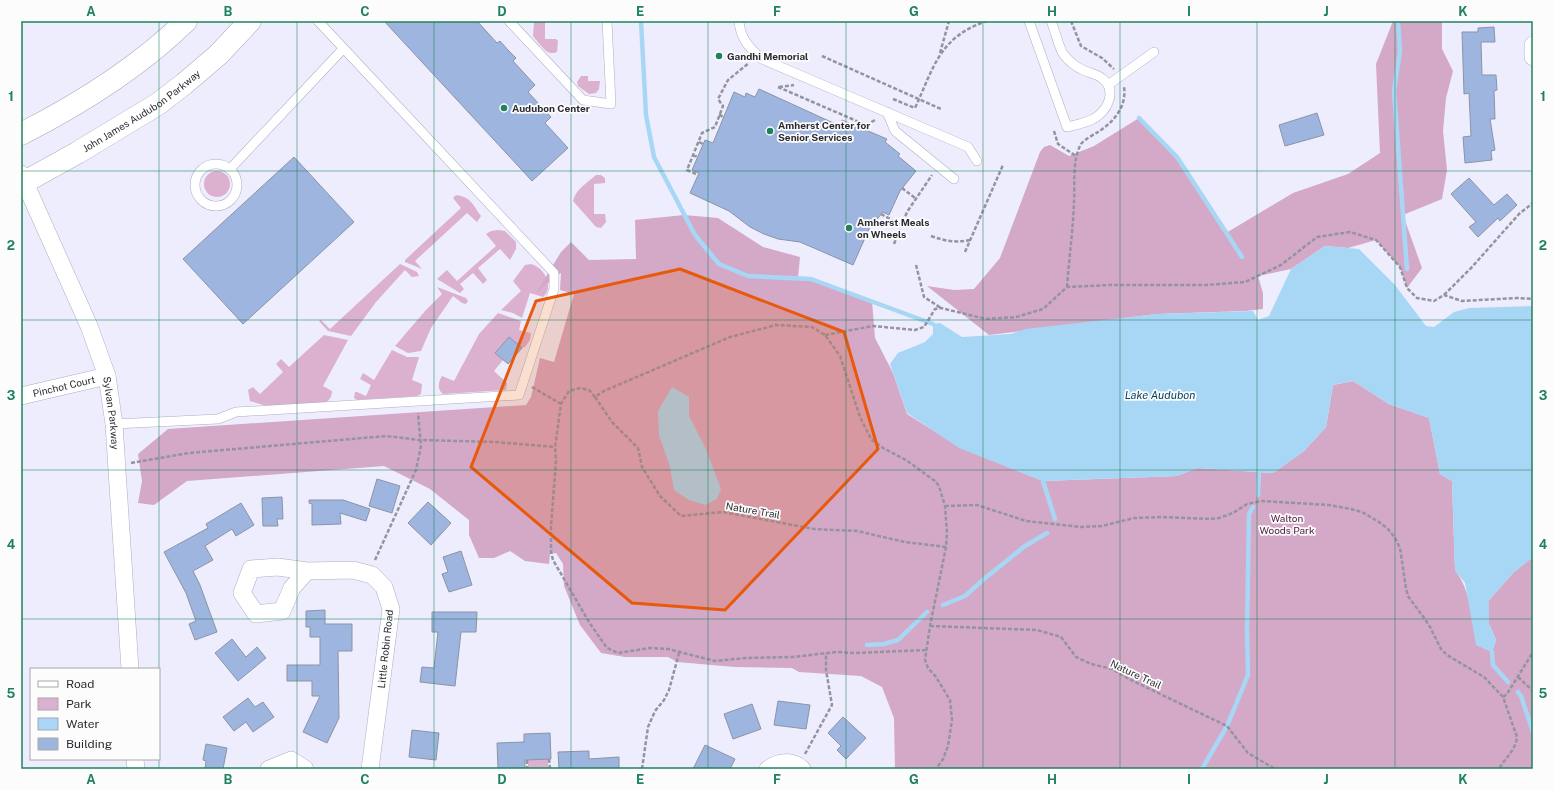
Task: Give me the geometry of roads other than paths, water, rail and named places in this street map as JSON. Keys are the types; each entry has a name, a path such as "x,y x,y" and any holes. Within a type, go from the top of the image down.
{"main road":[{"path":"21,134 90,96 135,65 186,21"},
{"name":"John James Audubon Parkway","path":"22,180 77,153 158,104 218,55 250,21"}],"street":[{"path":"1533,45 1533,57"},
{"name":"Sylvan Parkway","path":"22,180 89,326 107,376 114,424 130,668"},
{"name":"Pinchot Court","path":"21,396 107,376"},
{"name":"Little Robin Road","path":"307,571 353,570 372,575 384,587 391,609 370,769"},
{"path":"269,769 291,760 305,769"},
{"path":"768,769 781,763 790,763 800,767"}],"lane":[{"path":"114,424 218,418 236,412 519,395 554,289 554,273 318,21"},
{"path":"509,21 583,100 610,104 607,21"},
{"path":"739,21 740,30 749,48 762,59 968,147 977,161"},
{"path":"1029,21 1067,127 1093,119 1100,114 1110,100 1111,91 1108,85 1093,73 1077,68 1063,54 1051,21"},
{"path":"230,168 343,49"},
{"path":"1108,85 1154,52"},
{"path":"887,112 895,131 954,179"},
{"path":"214,164 223,164 230,168 237,180 237,189 234,197 227,203 218,206 210,205 202,200 197,193 195,185 199,172 206,166 214,164"}],"water":[{"name":"Lake Audubon","path":"1325,246 1359,249 1395,285 1426,326 1434,327 1454,312 1469,308 1533,306 1533,557 1514,572 1489,600 1489,624 1496,640 1492,652 1476,645 1465,583 1455,570 1452,481 1440,474 1429,418 1389,404 1353,381 1333,385 1326,427 1304,451 1273,473 1197,468 1177,476 1043,481 959,448 907,413 890,364 898,353 925,342 933,334 933,324 940,323 962,337 1011,334 1025,329 1157,314 1253,311 1258,320 1269,316 1291,269"},
{"path":"672,387 689,397 689,416 706,449 721,489 717,499 705,505 689,500 674,490 670,467 659,435 658,411"}],"waterway":[{"path":"641,21 646,115 654,157 695,235 719,264 748,276 811,279 933,324"},
{"path":"1398,21 1400,51 1394,91 1407,269"},
{"path":"1139,118 1177,157 1242,257"},
{"path":"1258,495 1259,472"},
{"path":"1043,481 1055,519"},
{"path":"1202,769 1227,726 1248,675 1247,631 1249,514 1253,507"},
{"path":"943,605 965,596 1025,546 1047,533"},
{"path":"867,645 884,644 898,640 927,612"},
{"path":"1492,652 1493,665 1508,682"},
{"path":"1518,692 1521,696 1533,732"}],"place":[{"name":"Gandhi Memorial","path":"719,56"},
{"name":"Audubon Center","path":"504,108"},
{"name":"Amherst Center for Senior Services","path":"770,131"},
{"name":"Amherst Meals on Wheels","path":"849,228"}],"park label":[{"name":"Walton Woods Park","path":"1287,524"}]}
